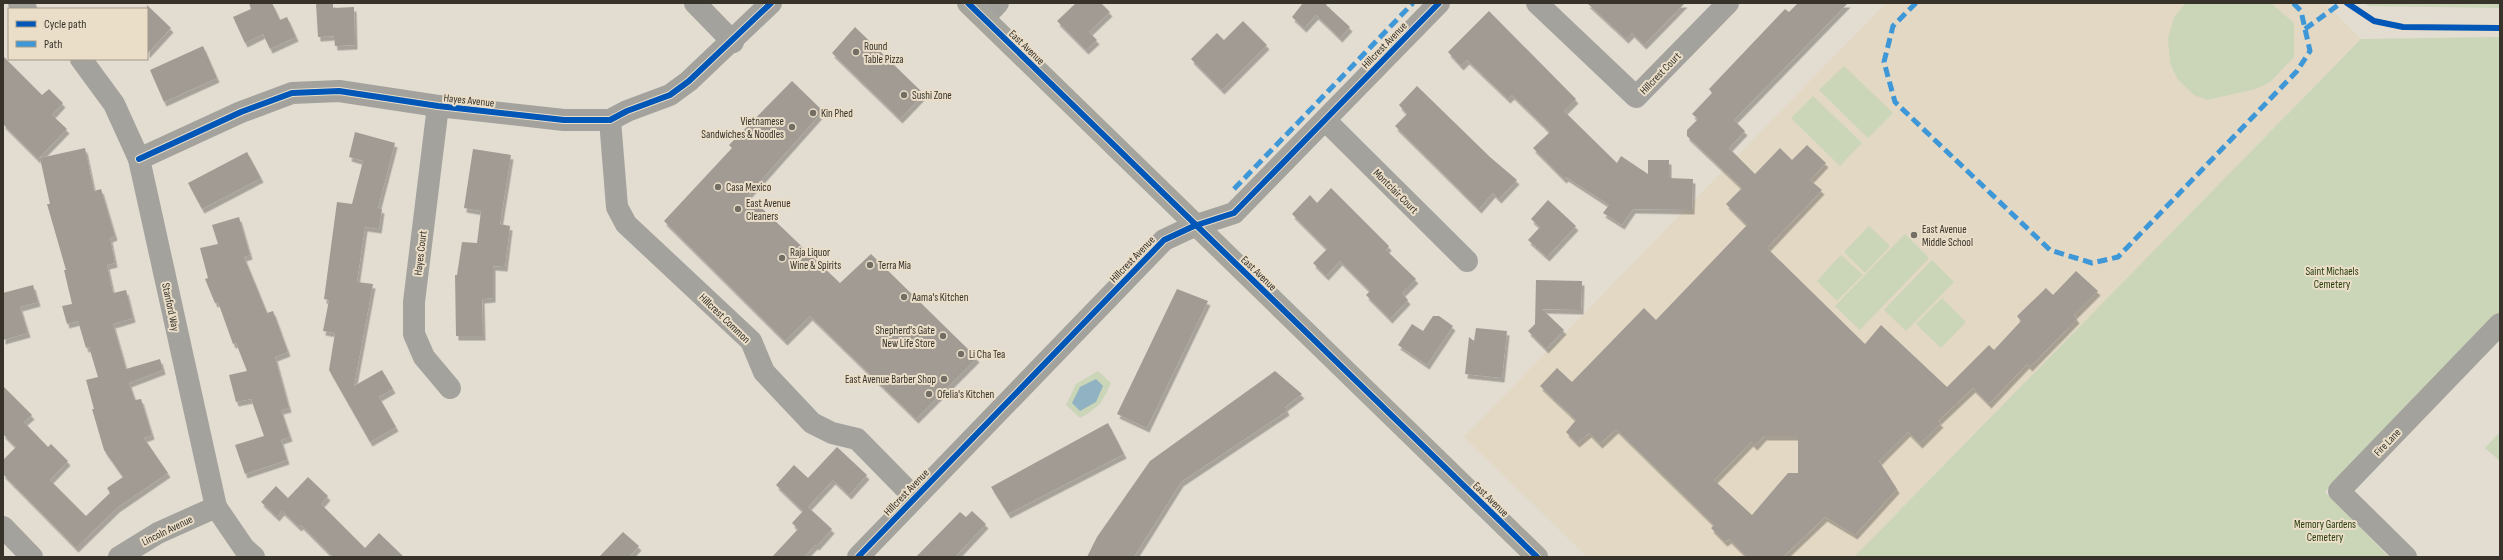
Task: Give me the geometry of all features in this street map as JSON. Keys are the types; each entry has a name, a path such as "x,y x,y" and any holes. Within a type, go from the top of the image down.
{"main road":[{"name":"East Avenue","path":"968,3 991,11 1194,226 1537,557"}],"street":[{"path":"694,3 733,42"},
{"path":"610,120 627,110 670,95 690,81 733,42 771,3"},
{"name":"Hillcrest Avenue","path":"858,557 914,497 1164,240 1194,226 1234,213 1439,3"},
{"name":"Hillcrest Court","path":"1537,3 1636,97 1728,3"},
{"name":"Stanford Way","path":"82,60 114,104 139,159 216,507 244,548 254,557"},
{"name":"Hayes Avenue","path":"139,159 240,112 292,93 339,91 438,106 564,120 610,120"},
{"name":"Hayes Court","path":"438,106 414,302 414,334 424,357 450,388"},
{"name":"Hillcrest Common","path":"610,120 616,207 626,224 751,340 764,372 812,423 832,433 857,439 914,497"},
{"name":"Montclair Court","path":"1325,120 1467,261"},
{"name":"Fire Lane","path":"2406,557 2339,491 2500,324"},
{"name":"Lincoln Avenue","path":"119,557 158,533 216,507"},
{"path":"3,527 32,557"}],"shaded area":[{"name":"East Avenue Middle School","path":"1886,3 2325,3 2361,39 1854,557 1587,557 1464,437"}],"green space":[{"path":"2186,3 2271,3 2294,23 2294,57 2270,82 2256,89 2207,100 2194,95 2178,80 2170,63 2168,39 2174,17"},
{"path":"2365,3 2500,3 2500,8 2368,6"},
{"name":"Saint Michaels Cemetery","path":"2500,37 2500,314 2325,492 2389,557 1854,557 2361,39"},
{"path":"1844,66 1893,113 1868,138 1819,90"},
{"path":"1813,96 1862,143 1840,166 1791,118"},
{"path":"1869,226 1890,246 1865,273 1844,252"},
{"path":"1905,234 1929,258 1860,330 1835,306"},
{"path":"1841,255 1863,275 1837,301 1817,281"},
{"path":"1932,260 1954,282 1906,331 1884,310"},
{"path":"1942,298 1966,322 1941,348 1916,324"},
{"path":"1098,371 1111,383 1099,404 1092,411 1080,418 1066,405 1076,384"},
{"path":"2500,432 2500,461 2485,448"}],"water":[{"path":"1096,379 1103,386 1096,402 1080,411 1072,403 1080,387"}],"building":[{"path":"249,3 272,3 280,20 287,17 296,37 270,49 263,34 245,43 233,17 251,9"},
{"path":"316,3 333,3 333,8 354,7 355,45 335,46 334,36 318,37"},
{"path":"1076,3 1101,3 1110,12 1089,32 1097,40 1086,50 1057,21"},
{"path":"1303,3 1328,3 1326,5 1350,27 1340,38 1316,15 1304,28 1292,17"},
{"path":"1587,3 1685,3 1644,45 1632,33 1626,39"},
{"path":"1798,3 1848,3 1734,120 1745,131 1729,148 1755,174 1780,148 1792,160 1807,145 1826,163 1810,180 1822,190 1767,248 1865,344 1881,325 1947,387 1989,345 1994,350 2021,321 2017,316 2046,288 2053,295 2076,271 2098,291 2074,315 2077,319 2030,367 2027,364 1989,404 1973,388 1938,421 1941,423 1920,444 1908,432 1879,461 1897,489 1855,535 1825,517 1783,557 1747,557 1729,539 1725,542 1711,528 1714,525 1616,429 1600,444 1589,433 1577,443 1566,432 1576,420 1540,386 1557,368 1572,382 1644,308 1656,320 1747,225 1726,204 1742,188 1687,136 1687,130 1698,119 1692,114 1712,93 1709,89 1785,9 1789,12","holes":["1764,436 1798,436 1798,473 1788,473 1752,515 1714,480 1751,442 1755,446"]},
{"path":"147,5 171,28 148,53 148,8"},
{"path":"1489,11 1576,99 1564,111 1617,163 1621,156 1648,174 1648,160 1669,160 1669,178 1693,179 1692,210 1633,209 1622,225 1603,213 1609,205 1566,177 1564,179 1533,148 1550,132 1512,95 1508,99 1467,60 1461,66 1448,52"},
{"path":"1243,21 1267,45 1222,90 1191,59 1217,33 1224,40"},
{"path":"855,27 924,94 900,119 832,53"},
{"path":"203,46 217,78 164,102 150,70"},
{"path":"3,56 42,95 49,89 63,103 52,115 67,129 38,159 3,124"},
{"path":"792,81 823,111 748,195 840,283 871,254 977,358 916,419 810,316 785,341 664,221 732,148 729,145"},
{"path":"1417,86 1490,157 1517,180 1499,199 1493,193 1479,209 1395,126 1407,114 1399,105"},
{"path":"355,132 395,143 378,208 382,209 379,229 365,227 357,282 373,284 354,386 382,370 393,389 379,397 396,427 370,442 329,370 335,333 323,331 329,300 324,299 337,202 352,204 363,161 349,157"},
{"path":"85,148 94,191 101,189 115,236 110,238 115,263 107,265 113,293 126,290 133,318 113,324 126,369 160,359 163,370 129,383 135,400 141,399 152,435 144,438 168,473 117,508 76,548 3,474 3,460 16,447 3,434 3,386 32,415 24,422 48,447 51,444 68,461 50,480 86,516 110,493 107,488 123,477 104,450 92,409 94,409 86,380 98,377 89,347 86,348 78,321 67,324 62,306 72,304 64,270 66,270 47,204 50,204 40,158"},
{"path":"473,149 511,155 500,224 510,226 505,267 493,266 493,298 482,299 483,336 456,336 455,275 457,275 462,242 477,243 481,211 464,208"},
{"path":"247,152 261,178 202,209 188,183"},
{"path":"1331,188 1389,246 1386,250 1416,279 1402,293 1408,300 1390,319 1366,295 1370,291 1340,261 1326,276 1313,263 1327,249 1292,214 1310,195 1317,203"},
{"path":"1548,200 1576,226 1547,257 1528,240 1540,227 1531,219"},
{"path":"239,217 250,255 244,257 267,313 273,311 288,352 275,357 289,408 281,410 290,437 281,440 287,460 245,474 235,445 264,436 251,399 236,402 229,375 247,371 236,343 233,344 218,302 215,303 205,279 208,278 200,248 218,244 212,225"},
{"path":"1536,280 1582,281 1581,310 1542,309 1564,330 1546,349 1528,331 1535,324"},
{"path":"33,285 38,302 20,307 28,333 3,340 3,293"},
{"path":"1177,289 1208,301 1147,428 1117,414"},
{"path":"1433,316 1439,316 1453,326 1427,365 1398,345 1412,324 1423,331"},
{"path":"1476,328 1507,331 1502,378 1465,374 1469,337 1474,341"},
{"path":"1275,371 1302,394 1285,407 1287,411 1181,482 1134,557 1087,557 1097,537 1150,461"},
{"path":"1108,423 1124,454 1008,514 991,487"},
{"path":"837,447 867,475 849,495 833,480 808,507 832,529 817,546 815,545 804,557 772,557 798,529 792,523 803,511 776,485 794,465 808,478"},
{"path":"308,477 328,496 321,504 365,548 379,533 404,557 333,557 301,525 299,527 282,511 277,517 261,502 276,486 288,498"},
{"path":"972,511 986,524 955,557 916,557 960,512 966,517"},
{"path":"623,532 639,546 629,557 599,557"}],"marked path":[{"path":"1234,189 1413,3"},
{"path":"1916,3 1893,26 1884,62 1895,102 2050,250 2092,263 2118,257 2297,71 2310,51 2301,11 2293,3"},
{"path":"2305,29 2341,3"}],"cycle path":[{"path":"139,159 241,112 292,93 339,91 438,106 564,120 610,120 627,111 670,95 689,81 771,3"},
{"path":"968,3 1537,557"},
{"path":"858,557 1164,240 1194,226 1234,213 1439,3"},
{"path":"2347,3 2374,21 2403,27 2500,28"}],"place":[{"name":"Round Table Pizza","path":"856,52"},
{"name":"Sushi Zone","path":"904,95"},
{"name":"Kin Phed","path":"813,113"},
{"name":"Vietnamese Sandwiches & Noodles","path":"792,127"},
{"name":"Casa Mexico","path":"718,187"},
{"name":"East Avenue Cleaners","path":"738,209"},
{"name":"East Avenue Middle School","path":"1914,235"},
{"name":"Raja Liquor Wine & Spirits","path":"782,258"},
{"name":"Terra Mia","path":"870,265"},
{"name":"Aama's Kitchen","path":"904,297"},
{"name":"Shepherd's Gate New Life Store","path":"943,336"},
{"name":"Li Cha Tea","path":"961,354"},
{"name":"East Avenue Barber Shop","path":"944,379"},
{"name":"Ofelia's Kitchen","path":"929,394"}],"park label":[{"name":"Memory Gardens Cemetery","path":"2325,530"}]}
